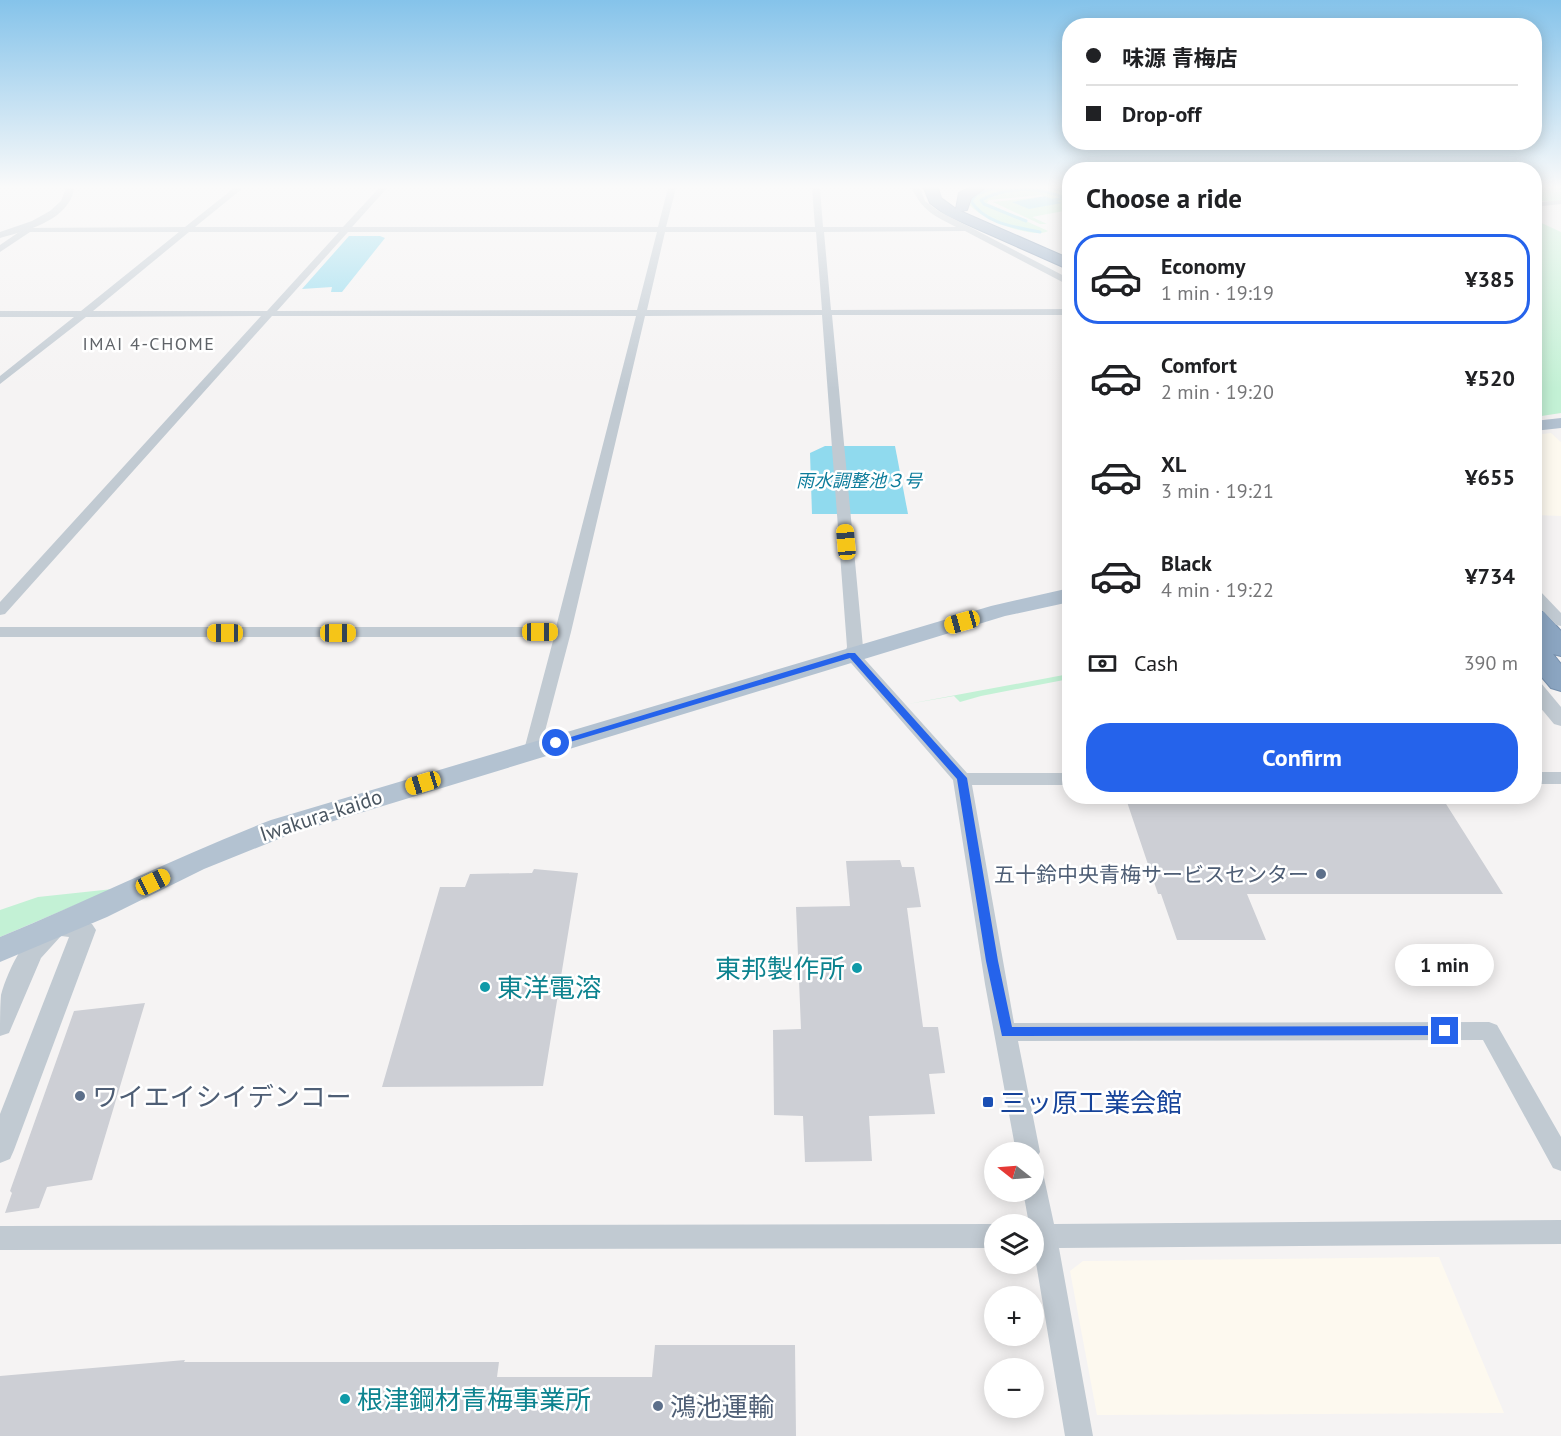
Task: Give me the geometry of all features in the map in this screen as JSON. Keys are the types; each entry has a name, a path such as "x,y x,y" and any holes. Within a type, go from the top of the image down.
{"highway":[{"path":"1030,255 1062,270"},
{"path":"1542,627 1561,648"},
{"path":"1542,659 1561,682"}],"main road":[{"path":"1542,425 1561,423"},
{"name":"Iwakura-kaido","path":"0,950 56,927 252,837 326,812 1005,609 1062,598"}],"street":[{"path":"0,381 156,255"},
{"path":"0,611 322,255"},
{"path":"533,750 655,255"},
{"path":"822,255 855,647 852,655 962,778 992,961 1026,1142"},
{"path":"1029,255 1062,278"},
{"path":"0,314 1062,312"},
{"path":"1542,602 1561,622"},
{"path":"0,632 563,632"},
{"path":"1542,697 1561,720"},
{"path":"962,778 1062,778"},
{"path":"1542,778 1561,778"},
{"path":"0,1026 31,953 56,927 84,930 0,1150"},
{"path":"1007,1032 1489,1031 1561,1160"},
{"path":"1044,1236 1561,1232"},
{"path":"0,1238 984,1236"},
{"path":"1044,1261 1079,1436"}],"shaded area":[{"path":"1551,433 1561,442 1561,516 1542,515 1542,434"},
{"path":"1439,1257 1504,1413 1097,1415 1070,1271 1083,1261"}],"green space":[{"path":"1542,255 1561,255 1561,413 1542,416"},
{"path":"1062,675 1062,680 960,702 954,696 908,704"},
{"path":"113,889 0,937 0,910 38,897"}],"water":[{"path":"332,255 371,255 342,292 331,292 332,287 302,289"},
{"name":"雨水調整池３号","path":"825,446 895,446 908,514 812,514 810,453"}],"building":[{"name":"五十鈴中央青梅サービスセンター","path":"1128,804 1446,804 1503,894 1247,894 1266,940 1177,940 1161,894 1158,894"},
{"name":"東邦製作所","path":"900,860 902,867 914,867 921,907 907,908 923,1027 938,1027 945,1073 929,1074 935,1114 869,1116 872,1161 805,1162 803,1116 774,1115 773,1030 801,1029 796,907 850,906 846,861"},
{"name":"東洋電溶","path":"534,869 578,873 543,1086 382,1087 440,887 465,887 470,874 532,873"},
{"name":"ワイエイシイデンコー","path":"145,1003 92,1180 47,1187 39,1208 5,1213 12,1193 10,1191 74,1011"},
{"path":"655,1345 795,1345 796,1436 0,1436 0,1376 185,1360 184,1362 499,1362 497,1377 652,1377"}],"place":[{"name":"五十鈴中央青梅サービスセンター","path":"1321,874"},
{"name":"東邦製作所","path":"857,968"},
{"name":"東洋電溶","path":"485,987"},
{"name":"ワイエイシイデンコー","path":"80,1096"},
{"name":"三ッ原工業会館","path":"988,1102"},
{"name":"根津鋼材青梅事業所","path":"345,1399"},
{"name":"鴻池運輸","path":"658,1406"}],"district":[{"name":"IMAI 4-CHOME","path":"149,343"}],"route":[{"path":"556,743 852,655 962,778 963,796 996,984 1007,1032 1445,1031"}]}
